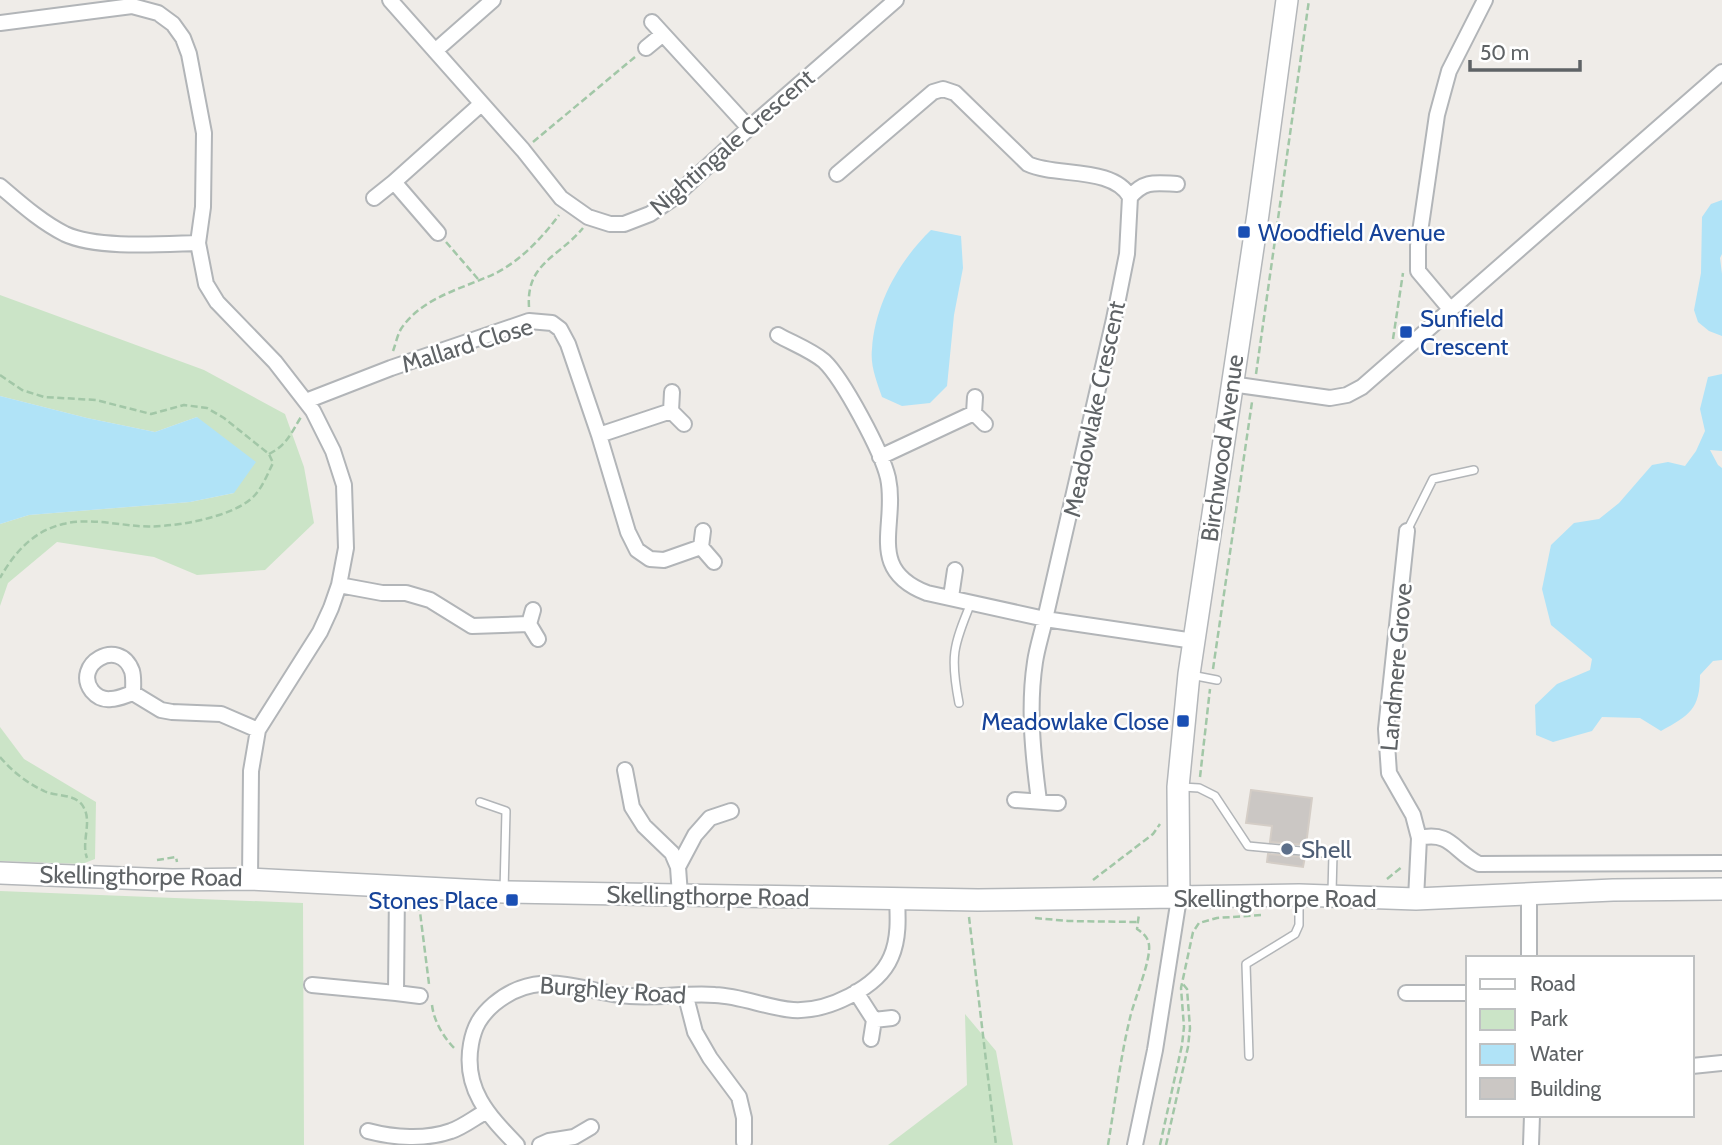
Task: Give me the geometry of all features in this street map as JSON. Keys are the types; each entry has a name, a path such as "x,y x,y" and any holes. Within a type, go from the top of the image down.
{"main road":[{"name":"Birchwood Avenue","path":"1179,898 1178,787 1189,674 1287,0"},
{"name":"Skellingthorpe Road","path":"0,873 172,880 250,878 504,892 967,900 1299,895 1416,899 1529,893 1722,889"}],"street":[{"name":"Nightingale Crescent","path":"390,0 480,105 523,150 561,198 588,217 610,224 625,225 650,214 672,199 896,0"},
{"path":"435,51 494,0"},
{"path":"1450,309 1418,271 1416,260 1437,115 1449,71 1485,0"},
{"path":"0,23 132,6 158,13 173,24 183,38 189,54 204,133 203,207 198,243 206,284 217,302 275,362 309,406 333,451 344,485 346,548 339,585 320,632 258,730 251,771 250,878"},
{"path":"652,22 749,128"},
{"path":"646,48 663,34"},
{"path":"1231,384 1330,398 1346,396 1362,387 1722,72"},
{"path":"837,174 933,92 943,89 955,93 1028,164 1039,169 1086,174 1118,185 1125,189 1130,197 1140,186 1149,183 1177,184"},
{"path":"374,198 480,105"},
{"path":"394,182 438,233"},
{"path":"0,186 41,220 66,234 88,241 198,243"},
{"name":"Meadowlake Crescent","path":"1039,801 1031,714 1035,663 1117,306 1127,254 1130,197"},
{"name":"Mallard Close","path":"309,406 391,368 529,321 552,323 561,329 568,344 628,532 637,550 650,559 664,560 701,547"},
{"path":"778,335 823,361 845,387 887,476 890,494 886,535 892,567 902,579 914,587 1045,619 1194,641"},
{"path":"672,392 671,411 684,424"},
{"path":"975,397 974,413 985,424"},
{"path":"599,435 671,411"},
{"path":"880,457 974,413"},
{"path":"703,531 701,547 714,562"},
{"name":"Landmere Grove","path":"1407,531 1386,729 1389,773 1413,815 1419,838"},
{"path":"951,597 955,570"},
{"path":"339,585 382,593 406,593 430,600 471,626 531,617 538,639"},
{"path":"133,693 162,710 221,714 258,730"},
{"path":"625,770 632,807 644,826 672,853 678,867 680,895"},
{"path":"1015,800 1058,803"},
{"path":"678,867 695,835 710,818 731,811"},
{"path":"1416,899 1419,838 1429,836 1446,838 1464,856 1479,864 1722,863"},
{"path":"396,993 397,888"},
{"path":"1529,893 1529,956"},
{"path":"1135,1145 1155,1049 1179,898"},
{"name":"Burghley Road","path":"517,1145 485,1112 476,1093 469,1055 474,1027 489,1008 508,993 527,985 545,982 632,996 715,995 794,1010 828,1005 856,992 880,974 891,958 896,941 897,899"},
{"path":"312,985 420,996"},
{"path":"856,992 874,1020 871,1039"},
{"path":"1406,993 1466,993"},
{"path":"686,996 695,1032 710,1058 739,1097 744,1118 745,1144"},
{"path":"874,1020 892,1018"},
{"path":"1694,1066 1722,1063"},
{"path":"368,1131 388,1141 433,1135 453,1131 485,1112"},
{"path":"1531,1145 1532,1117"},
{"path":"540,1145 549,1141 575,1141 591,1127"}],"lane":[{"path":"1407,531 1433,479 1474,470"},
{"path":"959,703 953,652 958,632 972,602"},
{"path":"1189,674 1217,680"},
{"path":"1178,787 1199,788 1215,796 1248,846 1334,855 1332,896"},
{"path":"480,802 506,811 504,892"},
{"path":"1249,1056 1246,964 1294,934 1299,925 1299,895"}],"path":[{"path":"1255,377 1309,0"},
{"path":"523,150 646,48"},
{"path":"391,368 393,351 402,327 422,308 497,272 549,229 568,203"},
{"path":"529,321 528,292 535,272 572,241 583,229 588,217"},
{"path":"438,233 478,279"},
{"path":"1389,363 1404,267 1416,260"},
{"path":"0,375 22,390 44,397 96,400 150,414 184,405 207,408 269,454 273,463 255,496 242,505 204,519 171,526 140,527 107,522 63,524 31,538 15,554 0,578"},
{"path":"1213,671 1252,398"},
{"path":"269,454 282,448 292,436 300,417 309,406"},
{"path":"1200,778 1210,689"},
{"path":"0,757 13,772 33,785 47,793 78,801 84,807 84,848 88,858 85,867"},
{"path":"1088,884 1153,834 1161,824"},
{"path":"419,898 434,1018 455,1049 469,1055"},
{"path":"967,900 996,1145"},
{"path":"1160,1145 1182,1045 1184,1027 1181,988 1193,932 1199,923 1217,918 1237,918"},
{"path":"1108,1145 1129,1021 1146,967 1149,946 1145,934 1137,929 1138,922"},
{"path":"1166,1145 1190,1028 1187,989 1183,984"}],"green space":[{"path":"0,295 204,370 285,414 304,467 314,523 265,570 197,575 154,557 57,542 8,583 0,606 0,524 29,515 190,502 234,493 197,417 155,432 0,396"},
{"path":"0,727 24,759 96,802 95,859 82,864 0,861"},
{"path":"0,891 303,903 304,1145 0,1145"},
{"path":"965,1014 996,1051 1013,1145 888,1145 967,1085"}],"water":[{"path":"1722,200 1722,336 1709,331 1698,322 1694,310 1701,273 1702,217 1711,204"},
{"path":"931,230 961,236 963,268 954,315 947,386 930,403 902,406 882,397 872,362 874,332 884,300 899,269"},
{"path":"1722,374 1722,451 1710,450 1722,468 1722,660 1713,661 1700,675 1698,696 1691,710 1661,731 1640,718 1602,717 1592,731 1553,742 1536,735 1535,705 1557,684 1590,670 1592,659 1551,625 1542,589 1551,545 1574,523 1599,519 1619,503 1652,465 1668,462 1685,466 1696,451 1705,431 1700,409 1708,377"},
{"path":"0,396 155,432 197,417 256,462 234,493 190,502 29,515 0,524"}],"building":[{"path":"1251,790 1312,798 1306,845 1270,842 1272,826 1246,823"},
{"path":"1268,854 1305,857 1303,867 1267,862"}],"place":[{"name":"Woodfield Avenue","path":"1244,232"},
{"name":"Sunfield Crescent","path":"1406,332"},
{"name":"Meadowlake Close","path":"1183,721"},
{"name":"Shell","path":"1287,849"},
{"name":"Stones Place","path":"512,900"}]}
